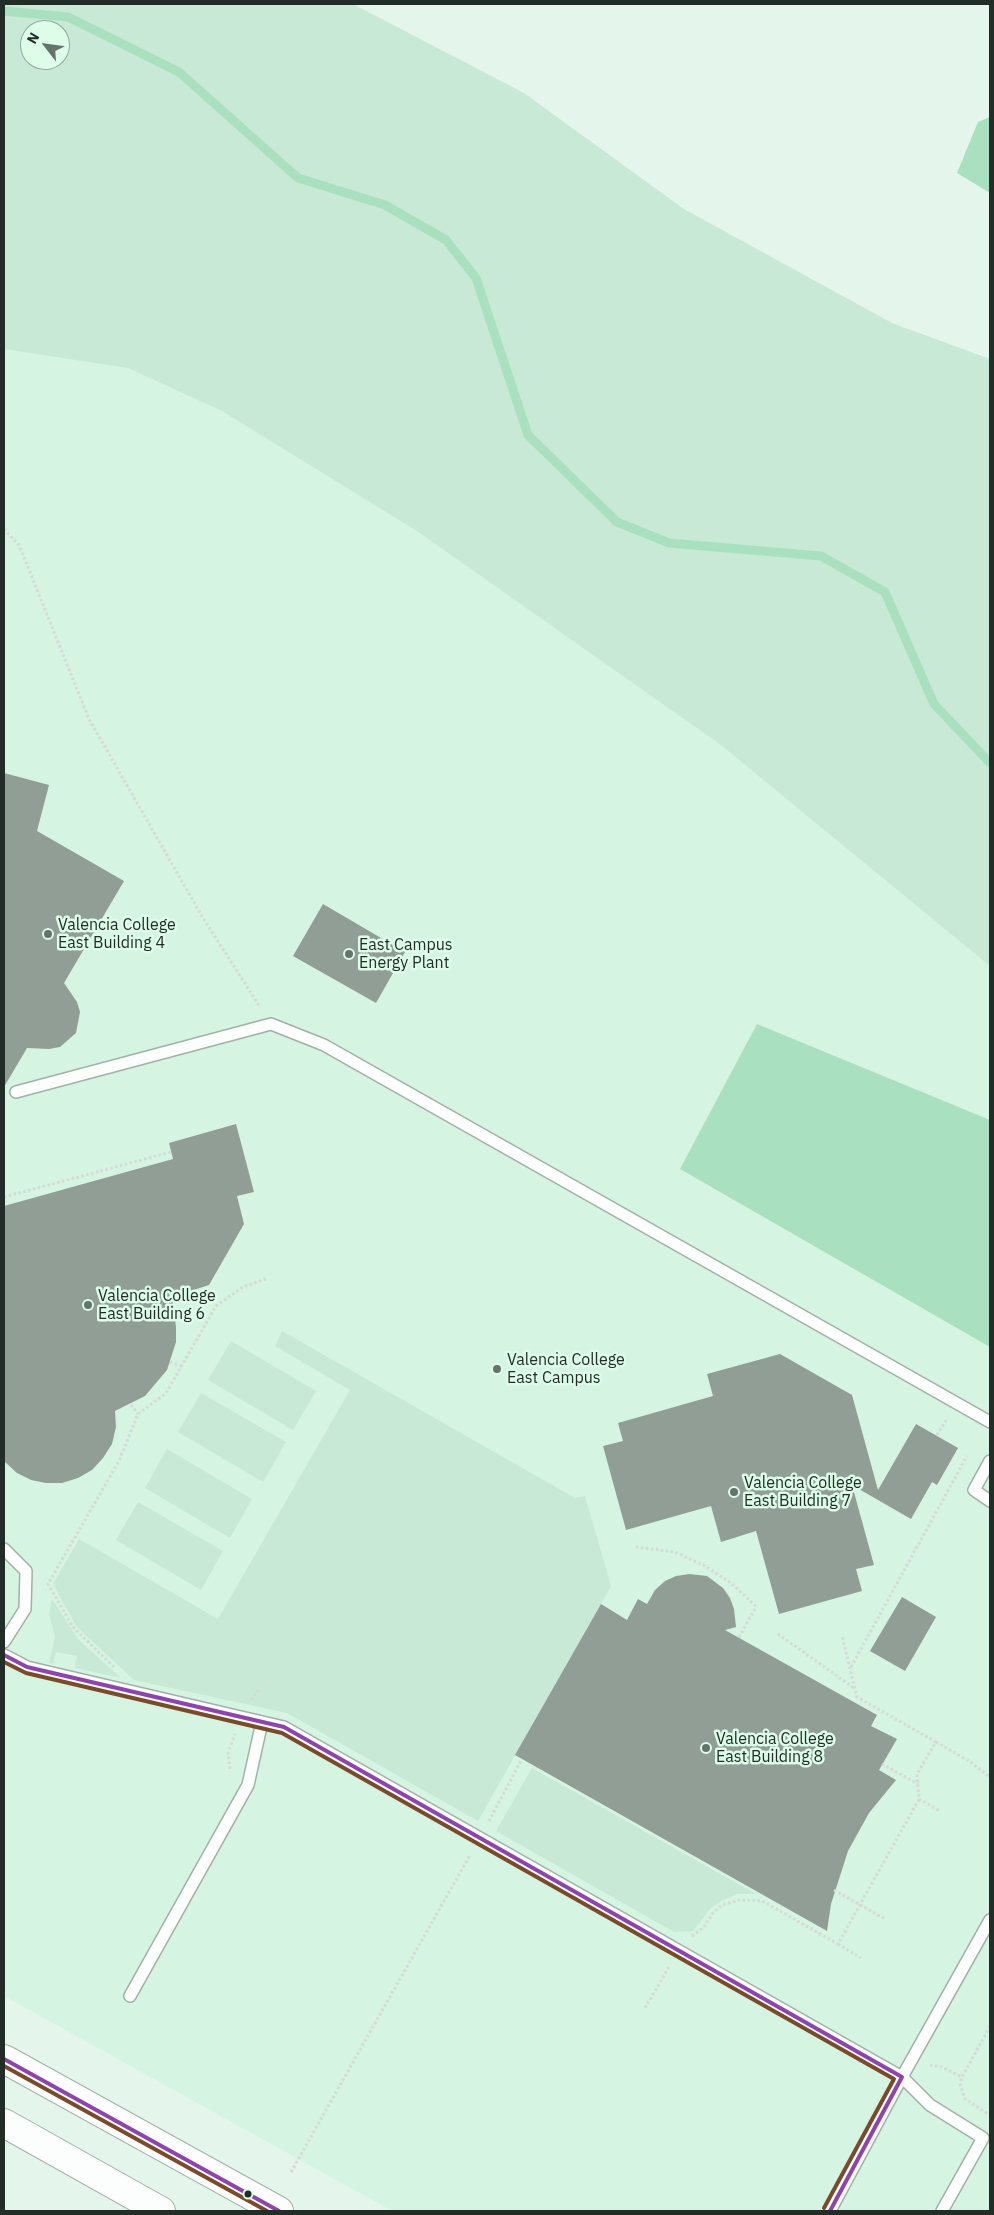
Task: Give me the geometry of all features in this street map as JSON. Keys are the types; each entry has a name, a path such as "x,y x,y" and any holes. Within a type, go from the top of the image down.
{"street":[{"path":"4,2061 279,2211"},
{"path":"4,2123 161,2211"}],"lane":[{"path":"16,1092 271,1024 324,1045 990,1422"},
{"path":"990,1461 974,1490 990,1501"},
{"path":"4,1549 26,1571 25,1609 4,1642"},
{"path":"4,1655 27,1668 284,1727 902,2077 930,2105 987,2140 942,2211"},
{"path":"130,1996 248,1785 262,1722"},
{"path":"830,2211 990,1920"}],"path":[{"path":"4,529 19,545 89,719 203,918 271,1024"},
{"path":"4,1197 171,1152"},
{"path":"47,1593 48,1584 119,1461 138,1414 166,1393 216,1306 243,1287 268,1278"},
{"path":"170,1362 181,1366"},
{"path":"131,1405 138,1414"},
{"path":"936,1435 948,1416"},
{"path":"850,1668 967,1456"},
{"path":"636,1547 675,1552 705,1566 731,1583 757,1608 738,1637"},
{"path":"48,1584 73,1627 121,1673"},
{"path":"778,1634 855,1688"},
{"path":"842,1636 857,1697 969,1760 990,1776"},
{"path":"231,1774 228,1752 242,1717"},
{"path":"838,1944 919,1799 917,1774 936,1742"},
{"path":"291,2172 480,1838 522,1759"},
{"path":"882,1764 918,1785"},
{"path":"919,1799 940,1811"},
{"path":"834,1890 885,1919"},
{"path":"690,1938 704,1927 712,1914 722,1905 739,1900 762,1901 862,1958"},
{"path":"646,2008 679,1950"},
{"path":"990,2026 960,2084 965,2099 990,2115"}],"shaded area":[{"path":"4,4 353,4 524,93 684,209 892,323 990,359 990,966 721,745 417,531 222,411 128,368 4,349"},
{"path":"990,117 990,193 957,173 978,122"},
{"name":"Valencia College East Campus","path":"4,204 990,742 990,2211 392,2211 4,1996"},
{"path":"757,1024 990,1120 990,1347 680,1169"},
{"path":"282,1331 575,1498 585,1496 611,1586 478,1821 287,1713 134,1680 76,1626 53,1584 79,1539 218,1619 350,1390 275,1346"},
{"path":"231,1341 316,1391 293,1430 208,1380"},
{"path":"201,1393 286,1442 263,1482 178,1432"},
{"path":"167,1449 252,1499 230,1538 145,1488"},
{"path":"138,1502 223,1551 201,1590 116,1540"},
{"path":"52,1599 78,1639 121,1678 75,1668 77,1656 56,1652 53,1664 49,1663 55,1637 49,1614"},
{"path":"532,1768 756,1894 738,1894 723,1900 711,1908 693,1931 674,1932 496,1831"}],"building":[{"name":"Valencia College East Building 4","path":"4,773 49,785 37,831 124,881 64,983 77,1002 80,1012 76,1033 60,1047 49,1049 27,1048 4,1087"},
{"name":"East Campus Energy Plant","path":"323,904 405,952 376,1003 293,956"},
{"name":"Valencia College East Building 6","path":"236,1124 254,1192 237,1196 244,1224 209,1285 172,1297 176,1342 167,1370 145,1396 115,1411 116,1427 112,1444 92,1470 78,1478 62,1483 46,1483 31,1480 17,1473 4,1461 4,1206 173,1159 169,1143"},
{"name":"Valencia College East Building 7","path":"780,1354 852,1395 878,1490 916,1424 958,1448 937,1485 932,1482 911,1519 852,1485 874,1565 856,1569 862,1591 779,1614 756,1531 721,1542 711,1506 626,1530 603,1446 623,1441 618,1423 713,1396 707,1374"},
{"name":"Valencia College East Building 8","path":"689,1574 707,1576 723,1588 730,1598 734,1609 736,1627 725,1630 877,1715 871,1726 897,1739 879,1770 896,1780 869,1813 848,1851 831,1904 827,1931 515,1755 601,1604 627,1620 638,1599 647,1604 655,1590 665,1581 676,1576"},
{"path":"902,1597 936,1617 905,1671 870,1651"}],"waterway":[{"path":"4,11 68,17 179,72 298,178 385,205 446,240 476,278 528,435 617,522 669,543 821,556 885,592 934,704 990,763"}],"transit line":[{"path":"4,1655 27,1667 284,1727 902,2077"},
{"path":"4,1662 26,1673 282,1733 894,2079 824,2208"},
{"path":"4,2059 279,2211"},
{"path":"4,2066 267,2211"},
{"path":"830,2211 902,2077"}],"place":[{"name":"Valencia College East Building 4","path":"48,934"},
{"name":"East Campus Energy Plant","path":"349,954"},
{"name":"Valencia College East Building 6","path":"88,1305"},
{"name":"Valencia College East Campus","path":"497,1369"},
{"name":"Valencia College East Building 7","path":"734,1492"},
{"name":"Valencia College East Building 8","path":"706,1748"}]}
